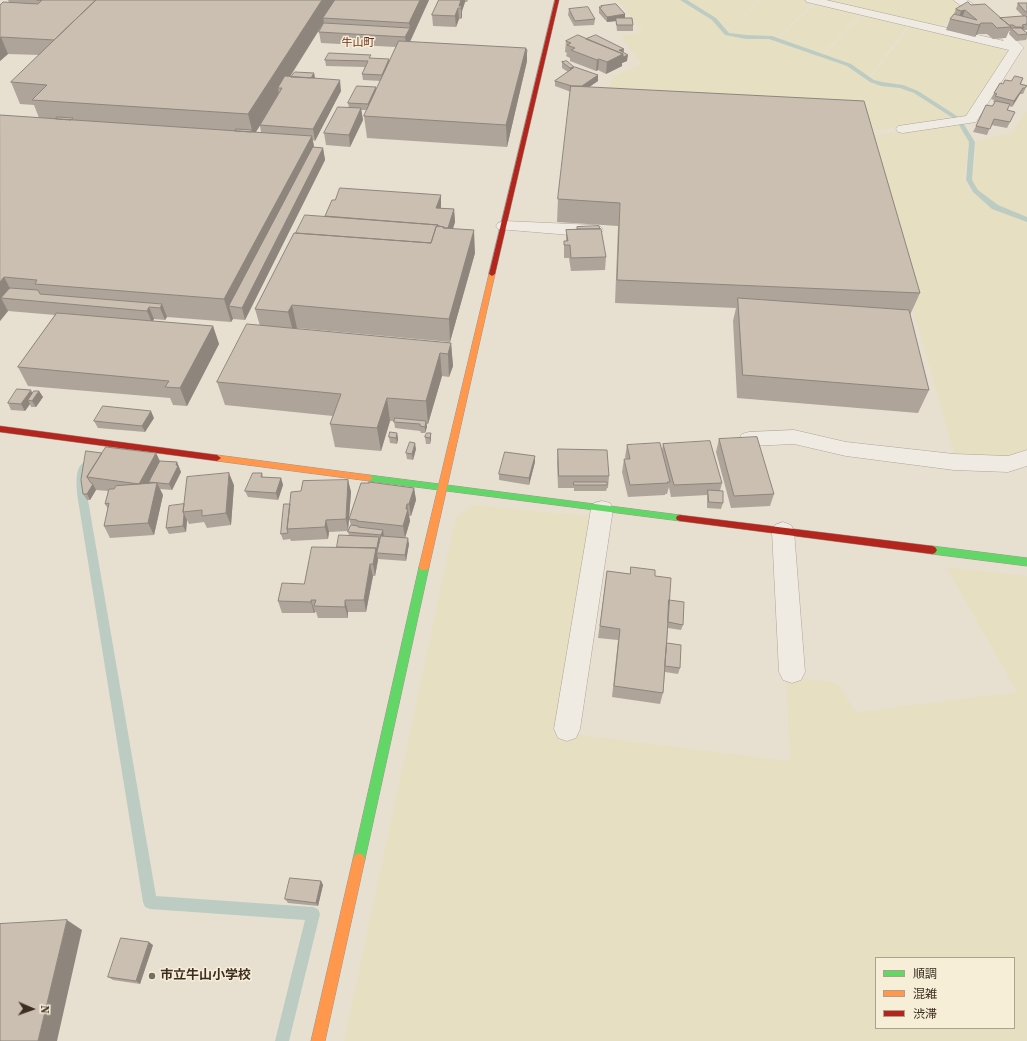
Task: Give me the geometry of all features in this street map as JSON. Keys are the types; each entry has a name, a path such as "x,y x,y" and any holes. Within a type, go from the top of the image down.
{"street":[{"path":"318,1041 442,488 557,0"},
{"path":"811,0 1022,49"},
{"path":"959,0 993,23 1022,49"},
{"path":"903,129 971,119 1022,49"},
{"path":"504,226 595,230"},
{"path":"0,429 602,509 1027,562"},
{"path":"749,439 794,437 846,449 954,462 1008,464 1027,458"},
{"path":"567,729 602,509"},
{"path":"783,531 792,672"}],"shaded area":[{"path":"593,0 679,0 712,20 725,35 746,39 768,38 847,66 871,82 883,86 903,88 914,93 955,120 862,132 605,97 613,76 641,64 621,36 643,32 618,1"},
{"path":"685,0 760,0 726,30 716,19"},
{"path":"762,0 804,0 814,2 777,38 766,36 746,37 726,31"},
{"path":"818,0 956,0 970,9 938,27"},
{"path":"816,3 862,13 822,55 779,39"},
{"path":"863,14 909,24 869,77 850,64 824,55"},
{"path":"911,25 1012,48 969,118 962,119 919,92 903,86 878,82 871,77"},
{"path":"1027,110 1027,218 997,206 979,191 972,181 977,140 1011,133"},
{"path":"958,123 969,142 964,179 971,191 994,208 1027,222 1027,452 1001,459 955,456 863,137"},
{"path":"475,505 590,516 558,732 790,761 786,676 837,683 856,712 1017,692 946,567 1027,576 1027,1041 344,1041 456,516"}],"building":[{"path":"42,0 96,0 54,40 0,38 0,5 3,2 38,4"},
{"path":"96,0 322,0 248,114 32,100 47,85 11,82"},
{"path":"335,0 420,0 409,23 323,18"},
{"path":"439,0 461,0 459,6 462,6 461,8 458,8 455,16 432,15"},
{"path":"968,2 971,5 985,4 1011,27 997,28 992,23 981,23 979,25 950,19 954,14 977,20 965,10 961,11 956,9"},
{"path":"1018,3 1027,3 1027,12 1026,12"},
{"path":"616,4 625,14 607,17 599,7 602,7 601,6"},
{"path":"588,7 595,19 575,21 569,9"},
{"path":"1027,17 1027,24 1022,25 1024,27 1009,25 1000,18"},
{"path":"616,18 632,18 633,25 617,25"},
{"path":"324,23 410,28 405,37 319,32"},
{"path":"1011,28 1021,28 1027,34 1019,35"},
{"path":"578,35 623,54 607,62 599,59 597,60 571,50 575,48 567,45 571,43 566,41"},
{"path":"596,35 624,49 619,50 628,55 623,57 623,54 586,39"},
{"path":"399,41 526,48 506,125 364,116"},
{"path":"329,53 371,55 369,58 389,59 382,75 362,74 368,61 325,60"},
{"path":"567,61 574,67 570,68 562,62"},
{"path":"575,67 598,75 582,86 572,86 555,81"},
{"path":"295,72 314,73 311,78 291,77"},
{"path":"285,76 340,80 313,129 260,125 282,88 278,88"},
{"path":"1015,76 1023,78 1020,84 1027,86 1023,88 1014,101 995,96 997,94 994,93 1000,83 1003,84 1005,80 1011,81"},
{"path":"357,86 376,87 368,104 348,103"},
{"path":"571,86 864,101 920,293 617,280 620,203 558,199"},
{"path":"996,101 1010,104 1007,110 1015,112 1010,122 994,119 990,129 976,126 986,105 992,106"},
{"path":"338,107 361,108 349,135 324,133"},
{"path":"0,115 312,136 224,299 35,284 37,280 4,277 0,282"},
{"path":"57,117 73,118 71,120 56,119"},
{"path":"236,129 252,130 251,132 235,131"},
{"path":"313,147 323,148 242,308 229,306"},
{"path":"340,188 441,195 436,208 454,209 448,228 438,225 325,216 332,200 335,200"},
{"path":"305,215 438,226 436,227 431,243 296,233"},
{"path":"599,226 600,229 577,229 577,227"},
{"path":"436,227 444,227 443,228 474,230 449,319 292,305 288,312 255,309 294,233 431,243"},
{"path":"601,229 606,257 571,258 570,245 564,245 564,241 568,241 566,230"},
{"path":"10,288 38,290 40,294 162,304 160,308 149,307 147,311 1,298"},
{"path":"738,298 909,310 929,390 743,375"},
{"path":"57,313 213,326 180,388 165,387 169,381 18,367"},
{"path":"247,324 451,343 448,354 440,353 426,401 387,398 377,428 330,424 341,394 217,382"},
{"path":"17,389 31,390 21,404 8,403"},
{"path":"34,391 39,391 32,401 28,400"},
{"path":"103,406 151,411 142,426 94,421"},
{"path":"395,418 426,421 425,427 420,426 420,424 394,422"},
{"path":"390,432 397,433 396,438 389,437"},
{"path":"427,433 431,433 430,438 425,437"},
{"path":"757,437 774,494 734,496 719,439"},
{"path":"710,441 722,483 674,485 663,444"},
{"path":"410,442 415,443 412,454 406,453"},
{"path":"660,443 670,482 630,485 624,459 630,459 627,445"},
{"path":"106,447 156,453 139,484 87,477"},
{"path":"558,449 607,450 609,476 559,476"},
{"path":"86,451 102,453 87,477 93,484 87,494 83,494 81,480"},
{"path":"505,452 535,456 529,478 499,474"},
{"path":"160,461 177,462 176,465 178,466 169,484 149,482"},
{"path":"229,473 226,513 202,516 202,510 183,512 187,477"},
{"path":"253,473 262,473 261,477 281,478 276,493 245,491"},
{"path":"348,480 346,519 326,520 325,527 287,529 291,492 301,491 303,481"},
{"path":"369,482 414,488 409,504 407,504 406,509 408,509 403,526 349,519 361,483"},
{"path":"574,482 607,482 607,485 574,485"},
{"path":"157,483 148,523 104,526 109,503 105,504 109,489 114,489 116,486"},
{"path":"708,490 723,491 723,503 709,502"},
{"path":"184,504 183,526 166,528 169,506"},
{"path":"284,504 290,504 287,529 288,533 281,534"},
{"path":"351,525 383,530 381,535 348,532"},
{"path":"339,535 379,537 376,552 376,548 337,547"},
{"path":"381,536 408,538 405,555 377,553"},
{"path":"312,547 376,548 373,564 370,564 364,600 345,600 345,607 314,606 316,600 311,600 311,602 278,601 282,583 304,584"},
{"path":"631,567 655,570 655,576 671,578 663,693 614,686 620,629 600,626 607,571 630,574"},
{"path":"669,600 684,602 683,625 668,622"},
{"path":"667,643 681,645 680,668 665,666"},
{"path":"290,878 321,881 316,903 285,899"},
{"path":"67,920 38,1041 0,1041 0,924"},
{"path":"121,938 149,942 136,981 108,977"}],"waterway":[{"path":"683,0 714,19 727,34 746,37 770,37 849,65 872,81 881,84 901,86 916,92 958,119 972,142 969,180 975,191 995,207 1027,220"},
{"path":"85,466 81,479 83,500 150,902 313,914 282,1041"}],"traffic: fast":[{"path":"369,478 680,518"},
{"path":"932,550 1027,562"},
{"path":"359,859 424,567"}],"traffic: slow":[{"path":"424,567 492,274"},
{"path":"217,458 369,478"},
{"path":"318,1041 359,859"}],"traffic: jam":[{"path":"492,274 557,0"},
{"path":"0,429 217,458"},
{"path":"680,518 932,550"}],"place":[{"name":"市立牛山小学校","path":"152,976"}],"district":[{"name":"牛山町","path":"358,43"}]}
